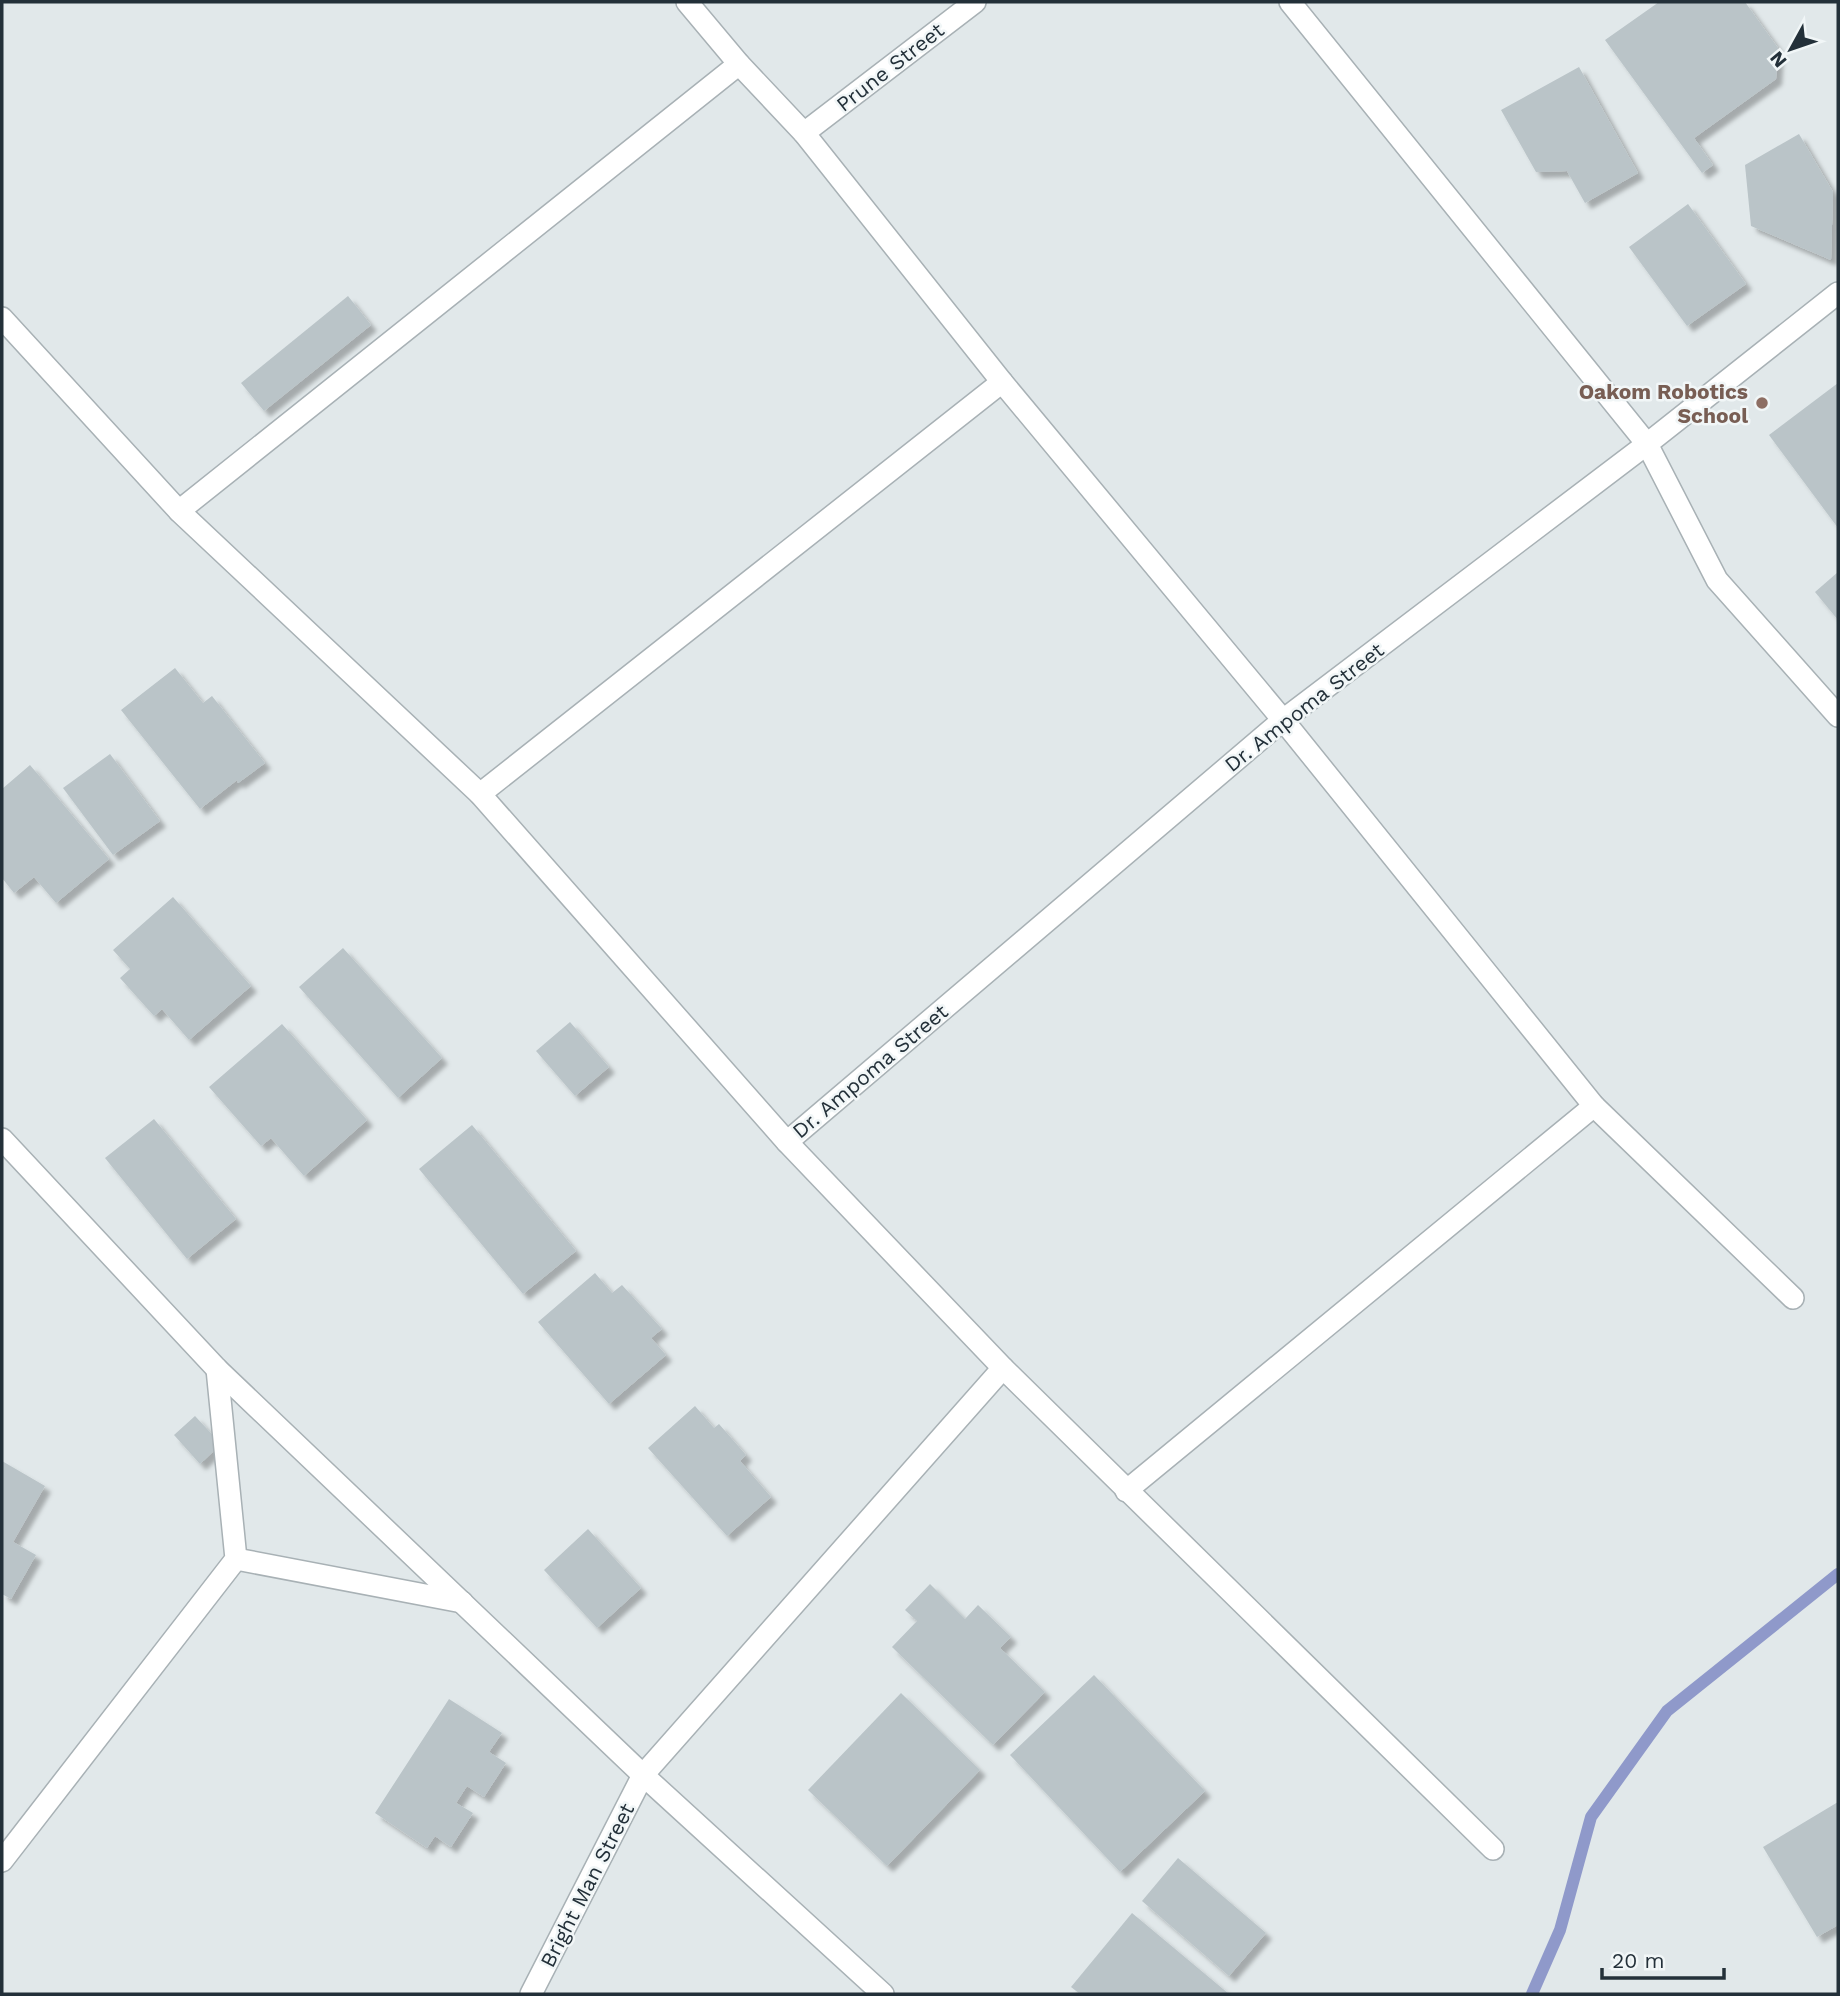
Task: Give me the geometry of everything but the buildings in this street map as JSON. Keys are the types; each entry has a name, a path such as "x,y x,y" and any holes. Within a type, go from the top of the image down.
{"street":[{"path":"687,2 739,64 804,133 1002,382 1283,720 1594,1106 1793,1298"},
{"name":"Prune Street","path":"804,133 975,2"},
{"path":"1290,2 1647,444 1717,580 1838,716"},
{"path":"179,511 739,64"},
{"name":"Dr. Ampoma Street","path":"787,1142 1283,720 1647,444 1838,293"},
{"path":"2,318 179,511 480,794 787,1142 1003,1368 1493,1849"},
{"path":"480,794 1002,382"},
{"path":"1126,1491 1594,1106"},
{"path":"2,1139 217,1369 643,1775 883,1994"},
{"name":"Bright Man Street","path":"531,1994 643,1775 1003,1368"},
{"path":"2,1861 236,1559 217,1369"},
{"path":"236,1559 462,1602"}],"waterway":[{"path":"1532,1994 1560,1930 1591,1817 1667,1711 1838,1574"}],"place":[{"name":"Oakom Robotics School","path":"1762,403"}]}
